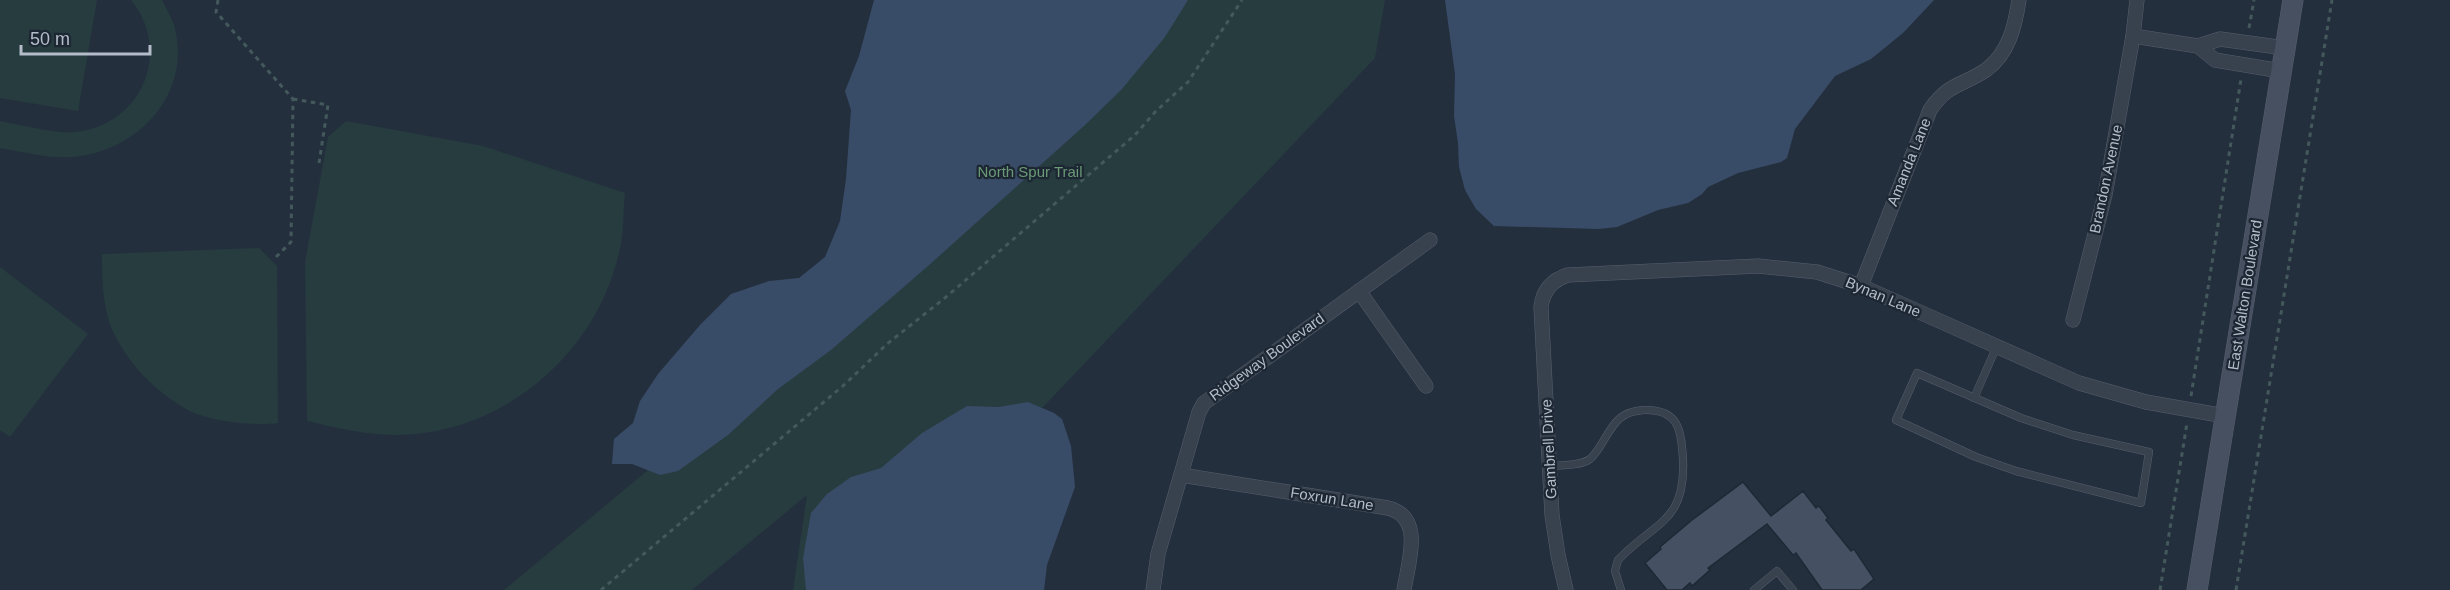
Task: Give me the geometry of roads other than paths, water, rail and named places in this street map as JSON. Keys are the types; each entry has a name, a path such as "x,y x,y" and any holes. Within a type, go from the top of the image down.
{"main road":[{"name":"East Walton Boulevard","path":"2197,590 2293,0"}],"street":[{"name":"Amanda Lane","path":"1861,286 1930,110 1945,92 1985,70 2003,52 2014,29 2019,0"},
{"name":"Brandon Avenue","path":"2073,320 2105,195 2133,36 2137,0"},
{"path":"2133,36 2198,46 2220,39 2285,48"},
{"path":"2198,46 2215,60 2281,71"},
{"name":"Ridgeway Boulevard","path":"1153,590 1158,554 1199,412 1208,399 1430,240"},
{"name":"Bynan Lane","path":"1541,307 1549,287 1557,280 1571,275 1770,266 1817,272 1861,286 1996,348 2088,386 2130,399 2225,416"},
{"path":"1359,291 1426,386"},
{"name":"Gambrell Drive","path":"1541,307 1556,542 1566,590"},
{"name":"Foxrun Lane","path":"1181,475 1398,512 1409,524 1412,535 1404,590"}],"lane":[{"path":"1974,398 1996,348"},
{"path":"1917,373 1974,398 1997,409 2064,432 2149,452 2141,503 2016,471 1976,457 1896,420 1917,373"},
{"path":"1550,466 1588,461 1611,427 1630,412 1658,410 1667,413 1674,421 1681,436 1683,476 1680,497 1669,516 1618,560 1615,571 1621,590"},
{"path":"1754,590 1777,570 1793,590"}],"water":[{"path":"874,0 1188,0 1165,37 1122,89 1084,126 928,266 831,350 778,389 728,435 678,471 660,475 632,464 612,464 614,439 633,423 640,401 658,374 700,325 731,294 769,281 799,278 825,257 840,221 846,179 851,110 845,91 859,56"},
{"path":"1445,0 1934,0 1903,33 1871,59 1835,76 1795,129 1787,158 1781,162 1738,173 1708,187 1688,203 1658,210 1617,227 1599,229 1494,226 1476,209 1465,190 1459,167 1454,116 1455,74"},
{"path":"1028,402 1062,419 1071,446 1075,487 1047,565 1044,590 806,590 803,558 811,513 827,494 851,477 881,468 922,433 967,406 999,407"}],"park label":[{"name":"North Spur Trail","path":"1030,172"}]}
